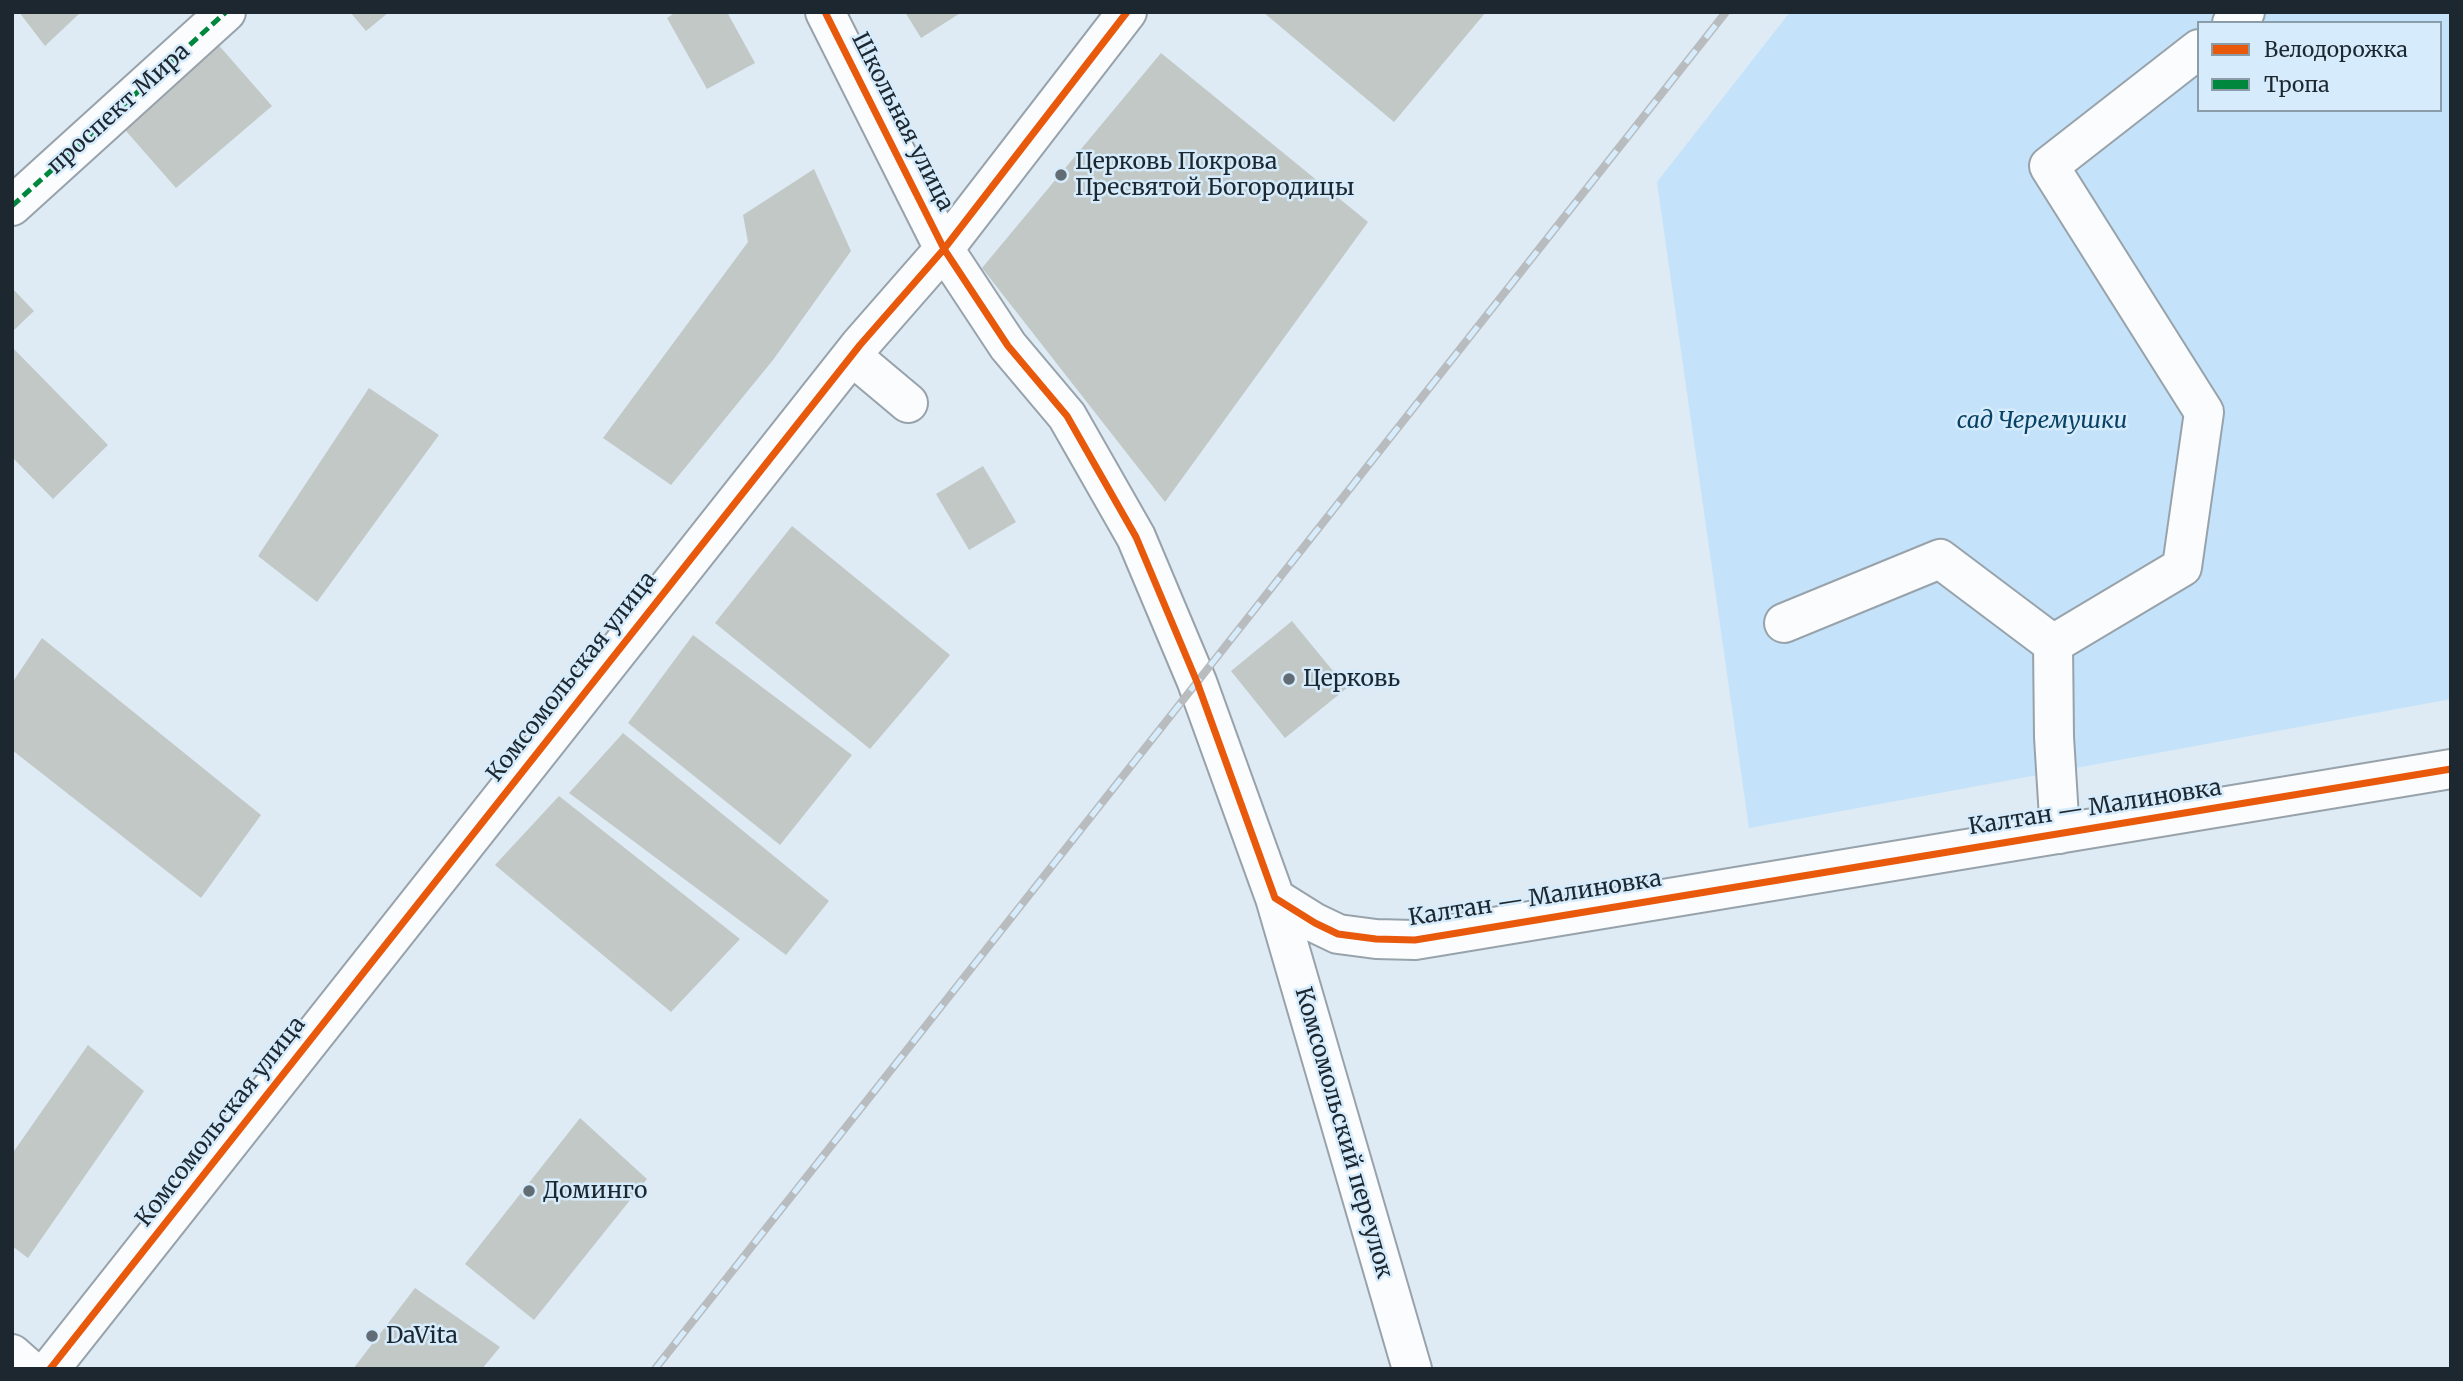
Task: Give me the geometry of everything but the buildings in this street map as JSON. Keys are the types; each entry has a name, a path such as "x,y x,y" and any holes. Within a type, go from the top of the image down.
{"street":[{"name":"проспект Мира","path":"12,206 226,12"},
{"name":"Школьная улица","path":"825,12 944,249"},
{"name":"Комсомольская улица","path":"50,1369 852,356 944,249 1127,12"},
{"path":"2053,644 2182,566 2204,412 2049,166 2197,51"},
{"path":"944,249 1008,346 1068,416 1136,537 1197,682 1275,898"},
{"path":"852,356 908,403"},
{"path":"1784,623 1940,559 2053,644"},
{"path":"2053,644 2054,737 2060,834"},
{"name":"Калтан — Малиновка","path":"1275,898 1338,934 1415,940 2451,769"},
{"name":"Комсомольский переулок","path":"1275,898 1404,1363"},
{"path":"12,1354 29,1369"}],"green space":[{"name":"сад Черемушки","path":"1790,12 2451,12 2451,699 1749,828 1657,182"}],"railway":[{"path":"655,1369 1726,12"}],"marked path":[{"path":"12,206 226,12"}],"cycle path":[{"path":"825,12 944,249 1008,346 1067,416 1136,537 1197,682 1275,898 1338,934 1415,940 2451,769"},
{"path":"50,1369 860,345 944,249 1127,12"}],"place":[{"name":"Церковь Покрова Пресвятой Богородицы","path":"1061,175"},
{"name":"Церковь","path":"1289,679"},
{"name":"Доминго","path":"529,1191"},
{"name":"DaVita","path":"372,1336"}]}
